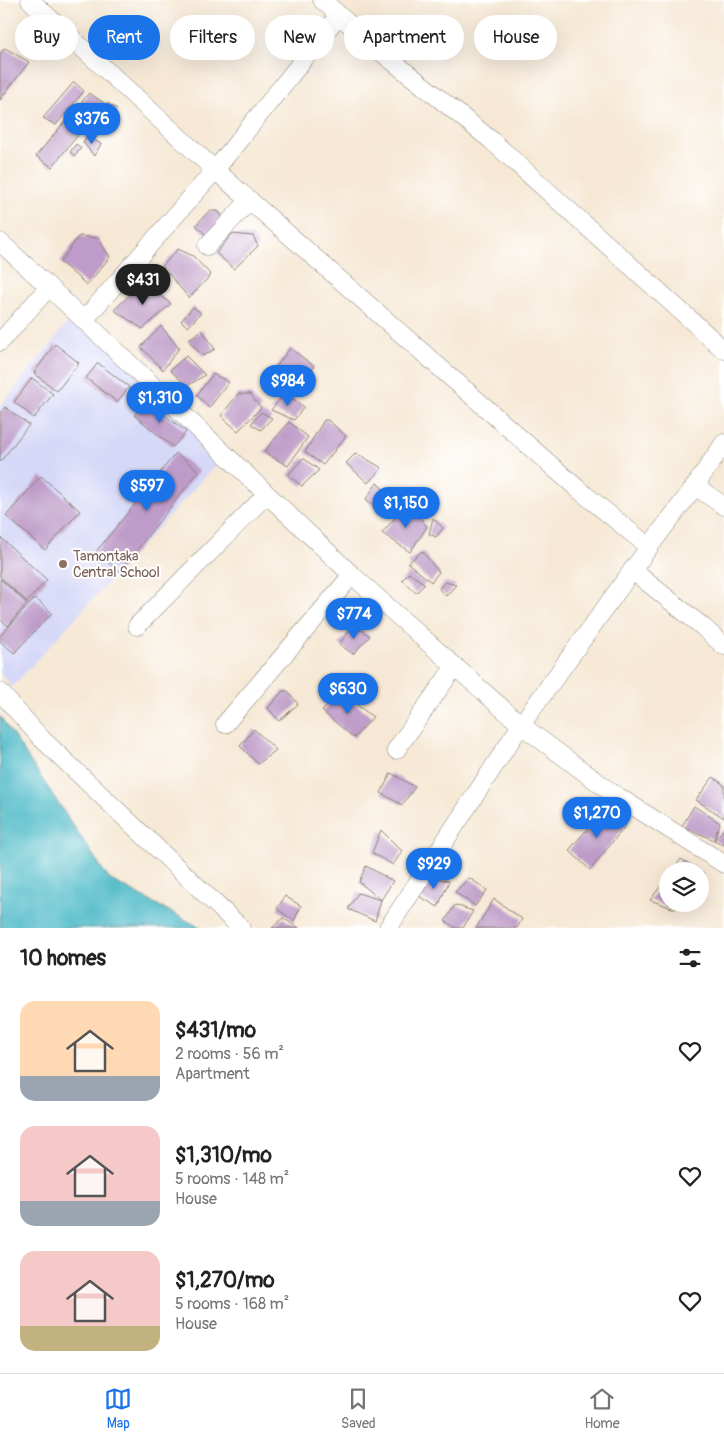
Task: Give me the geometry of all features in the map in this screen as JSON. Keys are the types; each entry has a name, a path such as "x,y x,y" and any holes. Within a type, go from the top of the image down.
{"street":[{"path":"30,0 215,170 563,476 648,547"},
{"path":"322,0 376,48 491,140 724,350"},
{"path":"84,320 215,170 339,15"},
{"path":"207,246 250,200"},
{"path":"0,242 50,287 352,574 521,725 611,792 724,864"},
{"path":"0,342 50,287"},
{"path":"388,928 521,725 648,547 695,486 724,443"},
{"path":"695,486 724,506"},
{"path":"137,626 267,494"},
{"path":"632,570 704,627 724,646"},
{"path":"225,724 352,574"},
{"path":"396,750 455,666"},
{"path":"0,692 42,739 241,928"}],"shaded area":[{"name":"Tamontaka Central School","path":"75,314 224,456 12,687 0,672 0,406"}],"water":[{"path":"0,716 109,879 201,928 0,928"}],"building":[{"path":"5,48 15,54 15,60 29,62 0,100 0,54"},
{"path":"74,82 84,91 56,125 43,118"},
{"path":"89,93 104,103 52,167 36,156"},
{"path":"107,103 117,109 111,117 102,112"},
{"path":"99,115 108,122 97,136 89,129"},
{"path":"87,136 101,144 94,156 83,142"},
{"path":"76,144 81,148 75,156 70,152"},
{"path":"209,211 218,211 226,221 209,238 196,225"},
{"path":"232,234 253,236 258,246 234,269 216,253"},
{"path":"79,236 98,238 110,257 87,285 60,262"},
{"path":"178,249 193,256 211,275 189,298 162,266"},
{"path":"143,282 171,304 143,329 114,310"},
{"path":"193,307 201,313 188,327 181,321"},
{"path":"161,326 179,348 163,370 141,347"},
{"path":"202,330 215,349 203,356 188,340"},
{"path":"55,344 79,363 57,391 34,373"},
{"path":"290,348 314,366 301,394 273,371"},
{"path":"186,356 205,375 187,386 170,370"},
{"path":"98,363 129,387 117,402 86,378"},
{"path":"213,374 229,382 209,408 197,395"},
{"path":"32,378 53,394 34,418 14,402"},
{"path":"285,393 304,407 294,420 271,410"},
{"path":"238,394 250,394 261,408 238,431 221,416"},
{"path":"146,400 186,432 173,447 134,415"},
{"path":"5,407 29,425 0,462 0,413"},
{"path":"261,412 272,418 261,430 251,424"},
{"path":"324,420 328,420 346,436 323,465 305,452"},
{"path":"289,422 308,437 288,466 264,452"},
{"path":"176,453 199,471 120,571 95,553"},
{"path":"356,453 382,468 368,483 346,463"},
{"path":"303,458 319,470 302,486 288,475"},
{"path":"41,476 80,511 45,550 6,516"},
{"path":"377,483 391,496 379,512 366,499"},
{"path":"402,510 415,511 427,527 410,552 382,533"},
{"path":"433,518 443,528 436,537 429,534"},
{"path":"0,537 47,580 27,602 0,577"},
{"path":"422,551 439,572 431,582 408,563"},
{"path":"409,573 425,584 416,593 402,580"},
{"path":"0,579 27,603 8,626 0,619"},
{"path":"445,582 456,585 446,596 439,589"},
{"path":"35,598 52,613 14,653 0,641 0,636"},
{"path":"354,625 370,636 353,654 339,644"},
{"path":"283,691 288,691 298,704 279,721 268,708"},
{"path":"341,693 373,717 354,738 322,711"},
{"path":"254,729 276,750 258,764 240,746"},
{"path":"391,773 415,787 402,805 381,793"},
{"path":"713,777 724,785 724,818 696,800"},
{"path":"694,806 720,823 714,840 682,826"},
{"path":"605,809 626,825 590,870 569,850"},
{"path":"724,829 724,845 714,840"},
{"path":"381,830 402,851 393,865 372,853"},
{"path":"366,866 393,881 381,900 359,882"},
{"path":"430,876 449,881 438,907 417,895"},
{"path":"469,878 487,890 475,906 455,892"},
{"path":"659,888 659,903 650,900"},
{"path":"358,893 381,900 375,921 348,909"},
{"path":"285,896 301,906 294,921 277,909"},
{"path":"494,899 522,919 517,928 476,928"},
{"path":"455,905 473,911 463,928 456,928 445,921"},
{"path":"283,918 299,928 272,928"}],"place":[{"name":"Tamontaka Central School","path":"63,564"}]}
